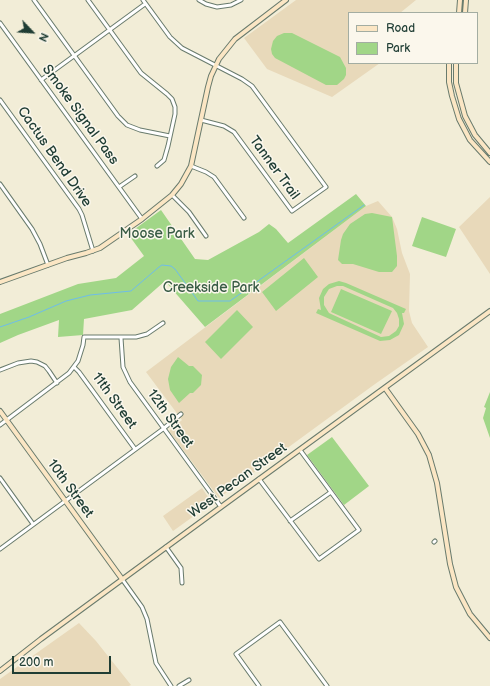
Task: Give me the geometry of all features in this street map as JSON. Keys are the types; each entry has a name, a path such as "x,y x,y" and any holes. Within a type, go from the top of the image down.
{"street":[{"path":"34,0 118,116 127,125 140,130 170,136"},
{"path":"88,0 140,72 172,99 175,107 175,114 164,160 157,166"},
{"path":"143,0 176,43 189,52 216,65"},
{"path":"199,0 217,7 230,5 241,0"},
{"path":"0,281 67,258 93,251 106,245 172,196 191,166 208,88 216,65 223,53 235,39 286,0"},
{"path":"459,12 460,0"},
{"path":"465,12 466,0"},
{"path":"41,80 146,4"},
{"name":"Smoke Signal Pass","path":"0,24 142,219"},
{"path":"449,64 452,96 459,119 470,140 490,162"},
{"path":"456,64 459,96 465,116 475,135 490,153"},
{"name":"Tanner Trail","path":"202,120 224,126 234,132 292,211 326,187 252,86 242,78 216,65"},
{"path":"449,70 456,70"},
{"name":"Cactus Bend Drive","path":"0,100 79,209 93,251"},
{"path":"459,119 465,116"},
{"path":"191,166 214,177 244,218"},
{"path":"119,187 135,176"},
{"path":"0,184 32,229 48,265"},
{"path":"172,196 189,212 206,236"},
{"name":"West Pecan Street","path":"0,671 220,507 490,311"},
{"path":"0,425 57,383 74,368 81,353 84,337 136,337 147,334 163,323"},
{"name":"12th Street","path":"121,338 121,359 130,382 220,507"},
{"path":"0,370 18,363 31,361 37,362 49,371 57,383"},
{"name":"11th Street","path":"74,368 79,372 135,449"},
{"path":"385,388 418,434 429,455 437,483 450,564 456,587 470,614 490,638"},
{"name":"10th Street","path":"0,411 122,580"},
{"path":"1,547 163,429 181,414"},
{"path":"259,479 319,559 359,530 300,450"},
{"path":"0,478 34,524"},
{"path":"290,521 331,492"},
{"path":"166,547 182,568 182,583"},
{"path":"122,580 142,607 147,619 156,663 171,686"},
{"path":"259,686 236,654 280,622 327,686"},
{"path":"179,686 189,680"}],"shaded area":[{"path":"296,0 416,0 401,12 348,12 348,64 379,64 332,97 267,69 244,38"},
{"path":"490,197 490,274 459,227"},
{"path":"378,201 392,217 397,229 402,253 410,274 409,311 412,323 428,347 219,498 169,431 182,420 146,372 366,206"},
{"path":"202,488 212,503 173,531 163,516"},
{"path":"79,623 96,641 131,685 0,686 0,679"}],"green space":[{"path":"284,33 292,33 340,57 346,68 346,75 344,79 337,85 326,85 275,58 271,49 273,41 277,36"},
{"name":"Creekside Park","path":"356,194 366,206 205,327 165,281 132,310 84,319 83,335 58,337 59,320 0,343 0,314 78,284 116,278 144,256 128,234 161,210 195,259 208,260 259,232 269,224 276,229 288,243"},
{"path":"372,213 392,217 397,266 392,272 379,272 353,264 342,264 338,260 343,234 350,224 365,214"},
{"path":"422,217 456,229 446,257 412,246"},
{"path":"304,258 318,277 276,311 262,292"},
{"path":"339,281 346,283 406,309 404,313 402,313 404,324 399,335 390,340 380,341 316,313 318,309 321,310 319,298 323,289 329,284","holes":["337,286 343,286 393,308 399,319 399,326 396,331 389,336 381,337 329,313 324,305 324,297 329,289"]},
{"path":"341,289 392,311 381,334 331,312"},
{"path":"237,310 253,327 221,359 205,342"},
{"path":"178,357 189,366 193,366 202,375 201,385 179,403 170,390 168,379 171,367"},
{"path":"490,392 490,438 483,418 486,408 484,407"},
{"path":"332,437 369,486 344,505 307,455"}],"waterway":[{"path":"0,327 29,317 66,301 90,295 131,291 162,265 171,266 175,269 198,301 230,301 364,205"}],"park label":[{"name":"Moose Park","path":"157,234"}]}
